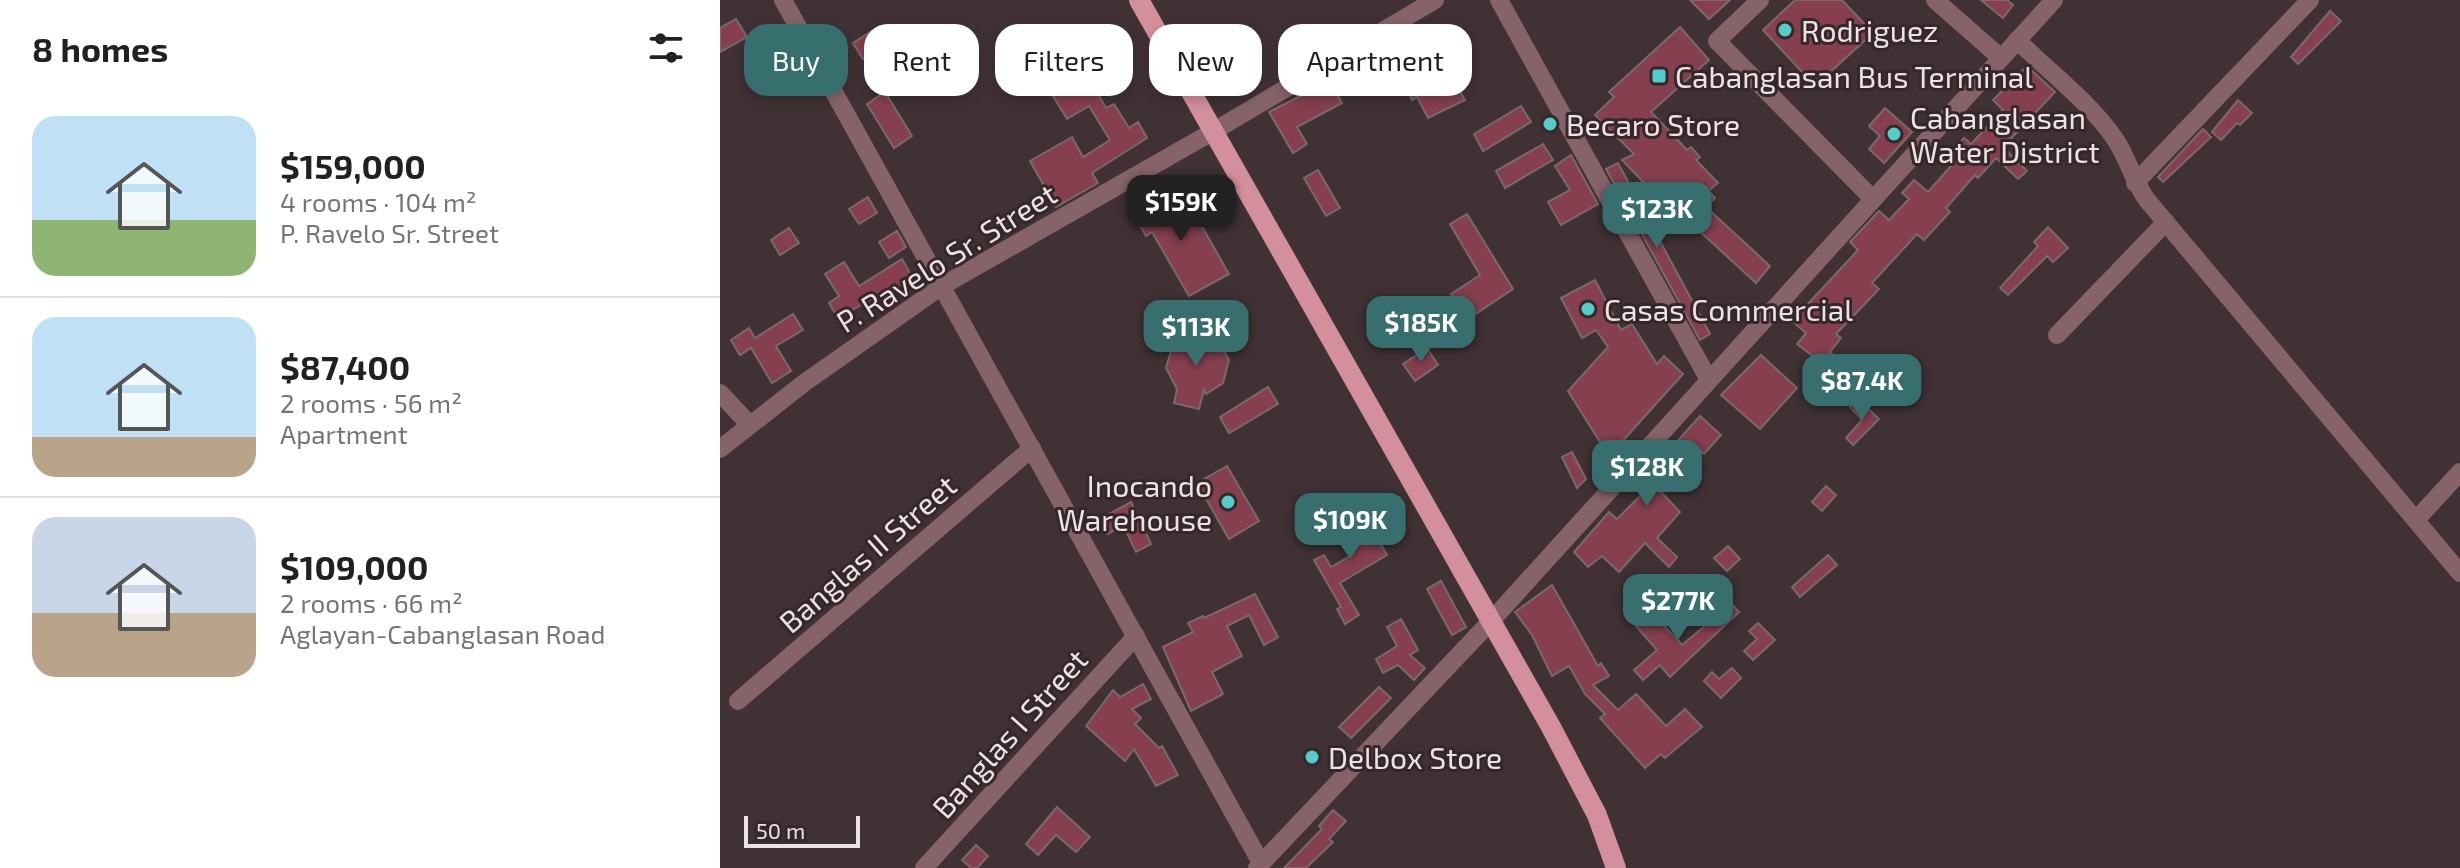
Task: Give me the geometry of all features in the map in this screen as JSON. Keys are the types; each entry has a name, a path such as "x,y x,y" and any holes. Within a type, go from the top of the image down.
{"main road":[{"path":"1139,0 1492,620 1590,802 1617,865"}],"street":[{"path":"783,0 1136,636 1259,866 1492,620 2054,0"},
{"name":"P. Ravelo Sr. Street","path":"720,449 855,345 942,286 1214,131 1435,0"},
{"path":"1499,0 1709,380"},
{"path":"1760,0 1717,41 1873,199"},
{"path":"1935,0 2001,58"},
{"path":"2135,183 2310,0"},
{"path":"2017,40 2101,122 2115,139 2135,183 2166,222 2460,573"},
{"path":"2057,335 2166,222"},
{"path":"720,393 750,425"},
{"name":"Banglas II Street","path":"738,701 1032,448"},
{"path":"2416,520 2460,472"},
{"name":"Banglas I Street","path":"924,868 1136,636"}],"building":[{"path":"1690,0 1730,0 1709,19"},
{"path":"1795,0 1842,0 1873,33 1815,86 1763,30"},
{"path":"1981,0 2007,0 2013,5 2003,18"},
{"path":"2330,11 2341,21 2298,64 2291,57"},
{"path":"736,19 744,32 744,39 720,52 720,28"},
{"path":"1680,27 1709,60 1651,112 1687,150 1691,147 1700,157 1696,160 1718,183 1708,191 1715,198 1706,207 1770,266 1756,283 1683,216 1679,219 1622,160 1634,154 1595,115 1614,97 1609,92"},
{"path":"864,36 864,58 863,59 853,43"},
{"path":"2027,66 2055,92 2003,147 2027,171 2018,179 1996,158 1978,178 1975,175 1946,208 1950,212 1924,240 1917,234 1872,283 1879,289 1836,334 1841,338 1830,352 1842,364 1834,372 1797,344 1806,333 1792,321 1858,250 1850,242 1879,211 1889,220 1909,199 1902,193 1914,180 1928,192 1957,159 1951,153 1964,138 1971,144 2003,110 1993,100"},
{"path":"879,96 887,96 912,136 894,148 867,104"},
{"path":"1053,96 1099,96 1106,108 1114,104 1129,128 1138,122 1147,138 1092,173 1098,183 1056,207 1030,161 1072,137 1083,157 1110,140 1089,106 1067,119"},
{"path":"1300,96 1338,96 1342,103 1297,127 1307,144 1293,153 1269,112"},
{"path":"1410,96 1463,96 1465,100 1428,118 1417,97 1412,100"},
{"path":"2238,100 2252,113 2221,140 2212,132"},
{"path":"1521,106 1531,122 1483,151 1474,134"},
{"name":"Cabanglasan Water District","path":"1885,108 1912,132 1884,163 1869,149 1880,136 1869,126"},
{"path":"2203,129 2211,137 2163,182 2158,177"},
{"path":"1543,144 1553,160 1505,188 1496,171"},
{"path":"1571,155 1598,204 1561,225 1548,202 1570,190 1555,166"},
{"path":"1618,163 1710,334 1700,340 1606,169"},
{"path":"1318,170 1340,208 1326,216 1304,178"},
{"path":"1162,189 1181,224 1196,216 1229,274 1189,296 1152,232 1146,236 1130,207"},
{"path":"868,197 877,213 859,224 849,209"},
{"path":"1467,214 1513,289 1468,319 1451,294 1480,275 1450,224"},
{"path":"2048,227 2068,248 2053,262 2047,256 2008,295 2000,288 2038,246 2034,242"},
{"path":"789,228 799,243 780,255 771,240"},
{"path":"897,231 906,247 889,258 879,242"},
{"path":"902,259 916,284 898,295 893,287 838,318 829,303 839,296 825,274 844,262 859,286"},
{"path":"1595,280 1621,330 1632,324 1657,364 1664,356 1683,374 1609,456 1568,391 1608,347 1596,330 1582,338 1561,298"},
{"path":"793,314 803,330 776,346 791,371 772,383 751,348 740,355 731,340 749,328 755,338"},
{"path":"1194,332 1217,339 1229,360 1223,383 1206,394 1204,390 1199,409 1174,403 1177,389 1166,368 1173,344"},
{"path":"1427,348 1438,365 1415,381 1403,364"},
{"path":"1761,355 1797,388 1760,429 1721,395"},
{"path":"1268,387 1278,404 1229,433 1220,417"},
{"path":"1858,399 1879,419 1853,445 1846,438 1862,420 1850,407"},
{"path":"1700,416 1721,435 1704,454 1699,450 1661,492 1680,512 1657,538 1677,557 1669,567 1645,543 1619,572 1602,556 1588,567 1574,552 1609,512 1617,519 1654,482 1647,475"},
{"path":"1572,452 1586,479 1577,488 1562,457"},
{"name":"Inocando Warehouse","path":"1227,466 1259,521 1229,539 1197,483"},
{"path":"1826,486 1836,495 1822,511 1812,502"},
{"path":"1131,502 1151,544 1136,552 1123,525 1108,534 1100,519"},
{"path":"1355,511 1374,544 1379,541 1387,555 1340,583 1359,615 1345,624 1337,609 1341,607 1314,560 1324,555 1331,567 1350,556 1332,524"},
{"path":"1728,546 1740,559 1727,571 1714,558"},
{"path":"1828,555 1837,565 1800,597 1792,587"},
{"path":"1692,575 1706,591 1696,600 1681,584"},
{"path":"1441,581 1466,627 1452,635 1427,589"},
{"path":"1552,585 1598,666 1601,663 1609,676 1593,685 1618,710 1636,694 1666,726 1685,709 1702,727 1665,758 1661,754 1645,768 1600,718 1605,714 1585,694 1569,666 1552,676 1532,635 1515,612"},
{"path":"1255,594 1278,637 1264,645 1249,615 1227,626 1242,656 1212,672 1223,694 1191,711 1163,647 1193,632 1188,623"},
{"path":"1730,602 1739,612 1670,677 1660,665 1643,680 1634,670 1657,650 1636,626 1652,612 1682,645 1713,619 1710,616"},
{"path":"1401,619 1418,650 1410,655 1425,668 1414,680 1398,665 1383,673 1376,659 1397,646 1387,627"},
{"path":"1758,623 1775,640 1753,660 1744,651 1757,639 1749,631"},
{"path":"1732,668 1741,678 1721,698 1704,681 1712,672 1719,679"},
{"path":"1143,684 1151,699 1132,709 1141,718 1135,724 1159,748 1162,746 1178,775 1156,786 1134,749 1125,761 1086,726 1113,690 1120,697"},
{"path":"1379,687 1391,698 1351,738 1339,727"},
{"path":"1057,807 1090,837 1076,852 1056,835 1038,855 1026,844"},
{"path":"1333,810 1346,821 1329,839 1333,842 1306,868 1284,868 1322,829 1319,826"},
{"path":"976,845 988,856 977,868 971,868 962,860"}],"place":[{"name":"Rodriguez","path":"1785,30"},
{"name":"Cabanglasan Bus Terminal","path":"1659,76"},
{"name":"Becaro Store","path":"1550,124"},
{"name":"Cabanglasan Water District","path":"1894,134"},
{"name":"Casas Commercial","path":"1588,309"},
{"name":"Inocando Warehouse","path":"1228,502"},
{"name":"Delbox Store","path":"1312,757"}]}
